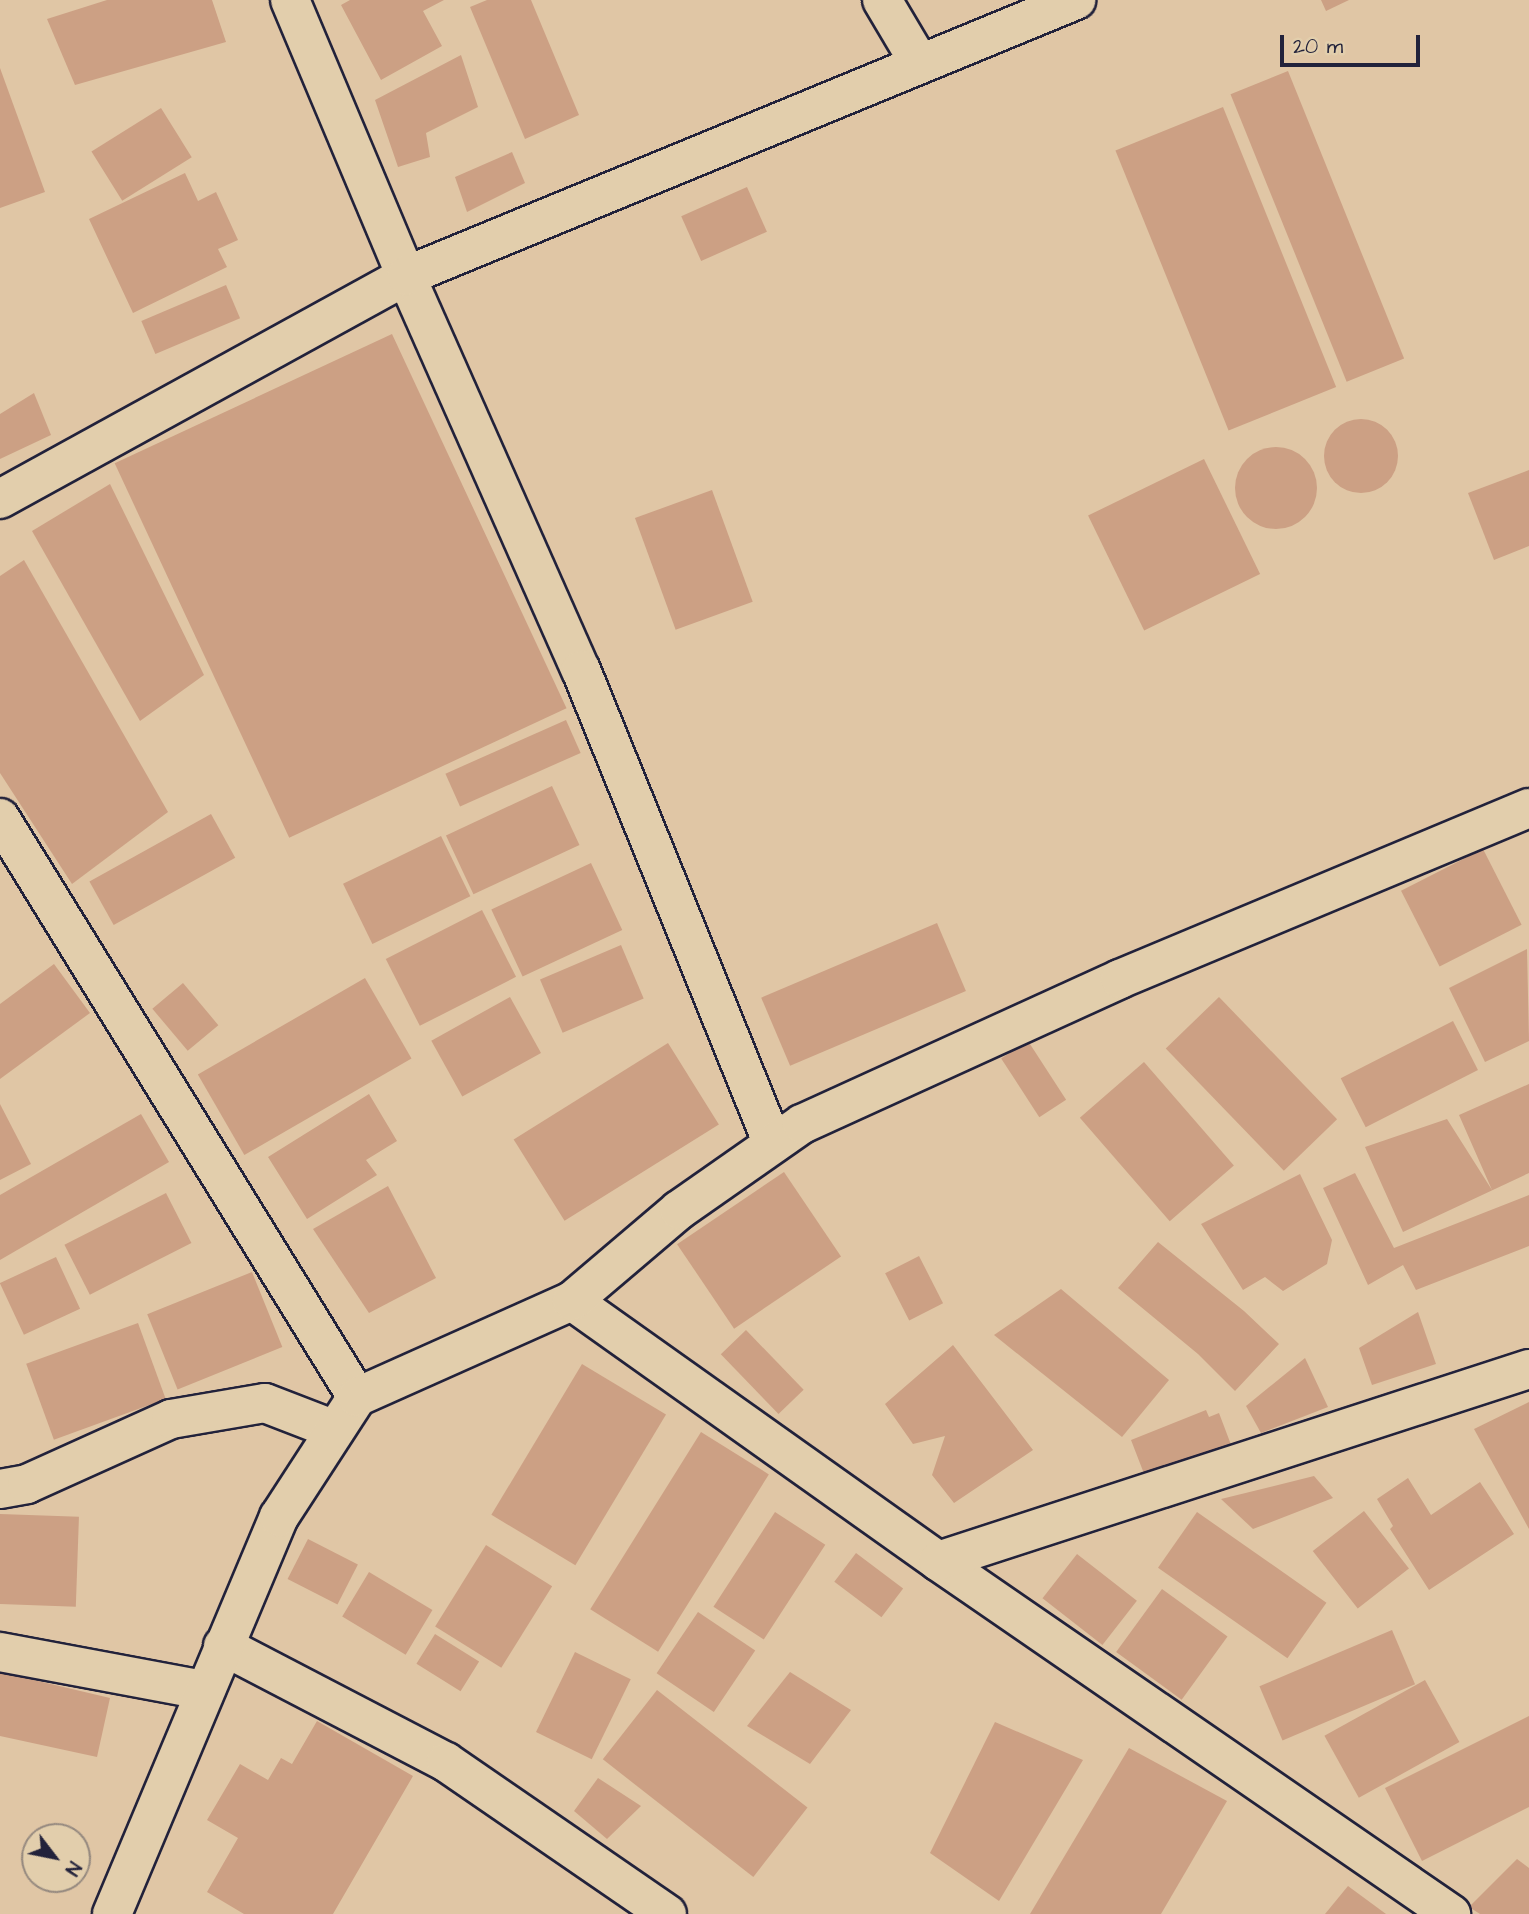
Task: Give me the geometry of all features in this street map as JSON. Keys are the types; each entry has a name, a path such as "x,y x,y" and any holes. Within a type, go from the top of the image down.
{"street":[{"path":"290,0 406,276 582,670 773,1144"},
{"path":"882,0 920,64"},
{"path":"0,499 406,276 1076,0"},
{"path":"112,1914 279,1517 357,1397 572,1301 679,1210 802,1124 1120,979 1529,808"},
{"path":"0,818 357,1397"},
{"path":"572,1301 938,1561 1451,1914"},
{"path":"938,1561 1529,1369"},
{"path":"0,1489 27,1484 171,1419 265,1403 335,1430"},
{"path":"223,1646 446,1762 667,1914"},
{"path":"0,1652 204,1690"}],"building":[{"path":"107,0 212,0 226,42 75,85 47,19"},
{"path":"350,0 444,0 423,11 442,46 381,80 341,5"},
{"path":"487,0 531,0 579,115 525,139 470,7"},
{"path":"1321,0 1349,0 1326,11"},
{"path":"461,55 478,107 426,133 430,157 398,167 375,100"},
{"path":"0,68 45,192 0,208"},
{"path":"1288,71 1404,358 1347,382 1231,94"},
{"path":"1223,107 1336,387 1229,430 1115,150"},
{"path":"161,108 192,157 122,201 91,151"},
{"path":"512,152 525,183 467,212 455,177"},
{"path":"185,173 198,201 216,192 238,240 218,249 227,267 133,313 89,219"},
{"path":"747,187 767,232 701,261 681,216"},
{"path":"226,285 240,318 155,354 141,321"},
{"path":"392,334 567,708 289,838 115,463"},
{"path":"34,393 51,435 0,459 0,414"},
{"path":"1354,419 1368,419 1382,425 1392,435 1398,456 1396,470 1382,487 1368,493 1354,493 1340,487 1330,477 1324,463 1324,449 1330,435 1340,425"},
{"path":"1276,447 1292,450 1305,459 1314,472 1317,488 1314,504 1305,517 1292,526 1276,529 1260,526 1247,517 1238,504 1235,488 1238,472 1247,459 1260,450"},
{"path":"1204,459 1260,574 1144,631 1088,516"},
{"path":"1529,470 1529,546 1494,560 1468,493"},
{"path":"110,484 204,675 140,721 32,531"},
{"path":"712,490 753,602 676,630 635,518"},
{"path":"24,560 168,812 72,884 0,773 0,576"},
{"path":"566,720 581,753 460,807 445,774"},
{"path":"552,786 579,845 473,894 446,835"},
{"path":"211,814 235,858 114,925 89,881"},
{"path":"441,836 470,896 372,944 343,884"},
{"path":"1483,849 1522,925 1440,967 1401,891"},
{"path":"591,863 622,930 523,977 491,909"},
{"path":"482,910 516,977 420,1026 386,959"},
{"path":"937,923 966,991 790,1066 761,998"},
{"path":"621,945 644,998 563,1033 540,979"},
{"path":"1527,949 1529,1041 1485,1062 1449,988"},
{"path":"54,964 90,1013 0,1079 0,1004"},
{"path":"365,978 412,1059 244,1155 198,1074"},
{"path":"183,983 218,1025 188,1051 152,1009"},
{"path":"510,997 541,1053 462,1097 431,1041"},
{"path":"1219,997 1337,1119 1284,1171 1166,1048"},
{"path":"1453,1021 1478,1070 1366,1127 1341,1078"},
{"path":"1028,1041 1066,1100 1039,1117 1001,1058"},
{"path":"668,1043 719,1124 565,1221 514,1139"},
{"path":"1144,1062 1234,1165 1170,1221 1080,1118"},
{"path":"1529,1084 1529,1173 1403,1232 1365,1147 1447,1119 1492,1190 1459,1115"},
{"path":"369,1094 397,1141 366,1160 377,1175 307,1219 268,1157"},
{"path":"0,1104 31,1164 0,1180"},
{"path":"141,1114 169,1162 0,1260 0,1195"},
{"path":"784,1172 841,1257 734,1329 677,1244"},
{"path":"1355,1173 1394,1248 1529,1195 1529,1246 1416,1290 1403,1265 1368,1285 1323,1188"},
{"path":"1300,1174 1332,1240 1327,1264 1283,1291 1265,1277 1243,1290 1201,1224"},
{"path":"388,1186 436,1278 369,1313 313,1229"},
{"path":"166,1193 191,1243 90,1295 64,1245"},
{"path":"1158,1242 1244,1311 1279,1344 1235,1391 1198,1354 1118,1288"},
{"path":"919,1256 943,1303 909,1320 885,1273"},
{"path":"56,1257 80,1309 24,1335 0,1283"},
{"path":"252,1272 282,1347 178,1389 147,1314"},
{"path":"1061,1289 1169,1380 1122,1437 994,1335"},
{"path":"1418,1312 1436,1364 1372,1385 1359,1348"},
{"path":"138,1323 166,1399 54,1440 26,1364"},
{"path":"746,1330 804,1390 778,1414 721,1354"},
{"path":"953,1345 1033,1450 954,1503 932,1475 945,1436 913,1444 885,1404"},
{"path":"1305,1358 1328,1407 1261,1433 1246,1406"},
{"path":"582,1364 666,1414 575,1565 491,1515"},
{"path":"1529,1402 1529,1529 1474,1429"},
{"path":"1206,1410 1209,1417 1219,1413 1233,1450 1148,1484 1131,1440"},
{"path":"701,1432 769,1474 658,1652 590,1609"},
{"path":"1314,1476 1333,1498 1253,1529 1221,1499"},
{"path":"1408,1478 1431,1515 1480,1482 1514,1534 1429,1590 1390,1529 1393,1526 1377,1499"},
{"path":"1364,1511 1409,1569 1358,1609 1313,1551"},
{"path":"775,1512 825,1545 764,1639 713,1607"},
{"path":"1197,1512 1326,1603 1287,1658 1158,1568"},
{"path":"0,1514 79,1517 76,1607 0,1604"},
{"path":"308,1539 358,1564 337,1605 288,1579"},
{"path":"486,1545 552,1586 501,1668 435,1626"},
{"path":"856,1553 903,1589 881,1617 834,1582"},
{"path":"1077,1554 1137,1601 1102,1645 1043,1598"},
{"path":"369,1572 432,1610 406,1655 342,1617"},
{"path":"1162,1589 1228,1637 1182,1700 1116,1652"},
{"path":"698,1612 755,1651 714,1712 657,1673"},
{"path":"1392,1630 1415,1684 1283,1741 1259,1686"},
{"path":"435,1634 479,1662 461,1691 416,1664"},
{"path":"575,1652 631,1679 592,1759 536,1732"},
{"path":"0,1672 110,1698 97,1757 0,1736"},
{"path":"790,1672 851,1710 810,1764 747,1726"},
{"path":"1425,1680 1459,1742 1359,1798 1324,1736"},
{"path":"657,1690 808,1808 753,1877 603,1759"},
{"path":"1529,1716 1529,1807 1422,1861 1385,1788"},
{"path":"317,1721 413,1776 333,1914 244,1914 207,1892 238,1838 207,1820 240,1764 268,1780 281,1758 292,1764"},
{"path":"995,1722 1083,1760 999,1901 930,1853"},
{"path":"1129,1748 1227,1801 1161,1914 1030,1914"},
{"path":"598,1778 641,1806 607,1839 574,1811"},
{"path":"1517,1859 1529,1868 1529,1914 1480,1914 1469,1907"},
{"path":"1348,1886 1386,1914 1325,1914"}]}
